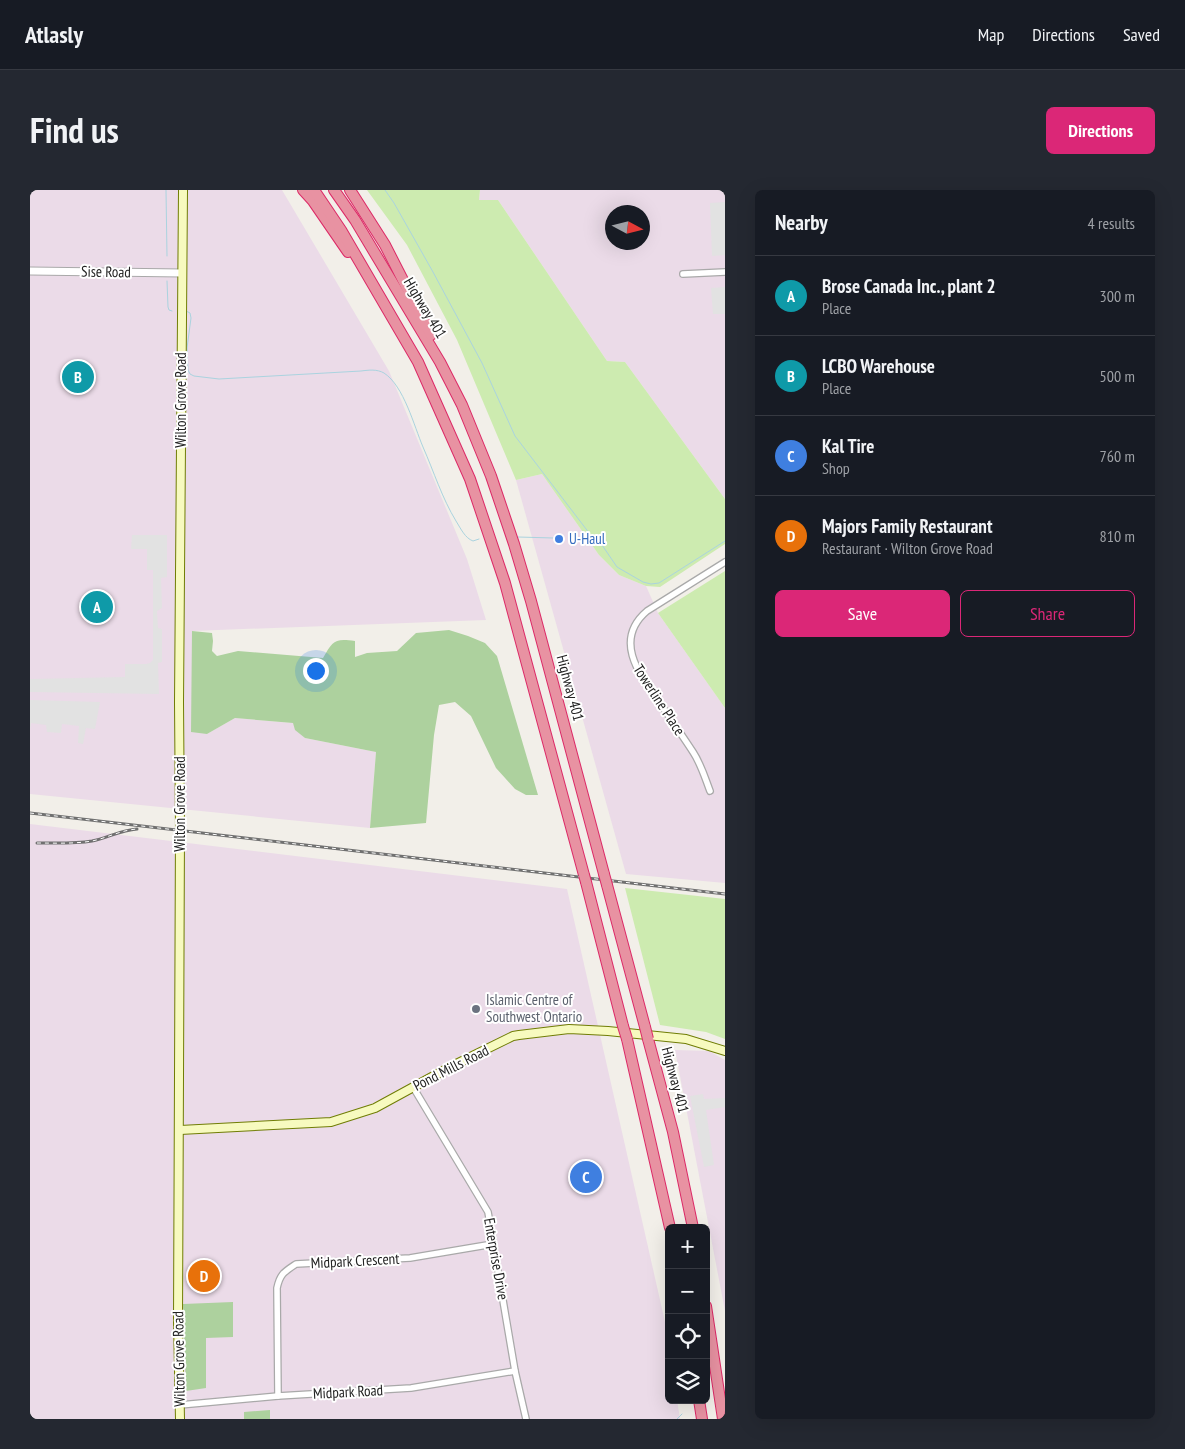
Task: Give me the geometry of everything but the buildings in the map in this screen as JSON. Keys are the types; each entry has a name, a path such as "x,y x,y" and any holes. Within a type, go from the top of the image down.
{"highway":[{"path":"303,190 313,201 356,264 367,272"},
{"path":"314,190 342,230 418,362 470,479 505,583 585,878 627,1039 669,1224"},
{"name":"Highway 401","path":"334,190 355,220 440,362 462,404 514,544 534,610 673,1132 692,1224"},
{"path":"350,190 389,254 434,339 440,362"},
{"path":"707,1314 723,1419"},
{"path":"716,1364 725,1402"},
{"path":"700,1404 702,1419"}],"main road":[{"name":"Wilton Grove Road","path":"180,1419 178,1321 180,1130 179,696 183,190"},
{"name":"Pond Mills Road","path":"180,1130 330,1122 375,1108 451,1066 513,1036 569,1029 608,1031 686,1039 725,1051"}],"street":[{"name":"Sise Road","path":"30,271 182,273"},
{"path":"683,274 725,272"},
{"name":"Towerline Place","path":"710,791 694,754 636,668 631,651 631,639 639,619 647,611 725,562"},
{"name":"Enterprise Drive","path":"413,1087 488,1212 515,1371 526,1419"},
{"name":"Midpark Crescent","path":"278,1396 277,1288 279,1277 287,1270 296,1264 410,1258 493,1244"},
{"name":"Midpark Road","path":"180,1405 278,1396 411,1388 515,1371"}],"shaded area":[{"path":"30,190 282,190 389,371 467,559 486,620 192,631 207,734 235,718 293,723 305,738 376,752 370,828 30,794"},
{"path":"480,190 725,190 725,499 625,362 607,361 498,200 479,200"},
{"path":"725,202 725,255 712,256 710,203"},
{"path":"725,287 725,314 713,314 711,288"},
{"path":"542,474 599,555 619,575 646,586 658,613 725,708 725,883 626,874 516,480"},
{"path":"132,535 167,535 167,577 161,578 162,608 157,611 158,628 162,629 162,662 158,663 159,694 30,692 30,679 125,677 125,664 146,664 153,660 153,570 147,570 147,549 131,549"},
{"path":"30,700 100,702 95,729 86,728 83,744 78,743 79,726 62,724 61,733 47,732 46,725 31,723 30,729"},
{"path":"30,824 567,889 665,1322 665,1404 678,1404 680,1419 30,1419"},
{"path":"675,1050 709,1051 725,1060 725,1311 710,1224 708,1224"},
{"path":"703,1094 704,1099 725,1098 725,1107 706,1110 714,1165 704,1167 690,1096"}],"green space":[{"path":"367,190 480,190 479,200 498,200 607,361 625,362 725,499 725,544 660,587 646,586 619,575 599,555 542,474 516,480 457,340 407,245"},
{"path":"725,571 725,708 658,613"},
{"path":"449,630 485,643 497,656 538,795 526,795 515,789 496,768 471,716 455,702 439,705 434,735 426,823 370,828 376,752 305,738 295,730 293,723 235,718 207,734 191,732 192,631 212,633 212,651 217,656 238,651 323,658 332,644 338,641 355,641 355,657 367,653 397,651 416,633"},
{"path":"625,888 725,899 725,1039 706,1032 660,1025"},
{"path":"233,1302 233,1337 206,1338 206,1388 186,1391 183,1304"},
{"path":"270,1410 270,1419 244,1419 244,1412"}],"waterway":[{"path":"166,190 167,256"},
{"path":"385,190 433,272 482,363 515,436 596,542 602,545 617,567 643,582 659,583 725,541"},
{"path":"167,281 168,307 172,311"},
{"path":"186,311 190,313 191,318 187,348 188,370 194,376 219,379 370,370 384,373 397,387 408,407 442,494 456,521 468,538 473,541 479,539"},
{"path":"518,537 553,538"},
{"path":"677,1419 682,1414"}],"railway":[{"path":"30,813 725,894"},
{"path":"37,843 92,841 137,829"}],"place":[{"name":"LCBO Warehouse","path":"78,377"},
{"name":"U-Haul","path":"559,539"},
{"name":"Brose Canada Inc., plant 2","path":"97,607"},
{"name":"Islamic Centre of Southwest Ontario","path":"476,1009"},
{"name":"Kal Tire","path":"586,1177"},
{"name":"Majors Family Restaurant","path":"204,1276"}]}
